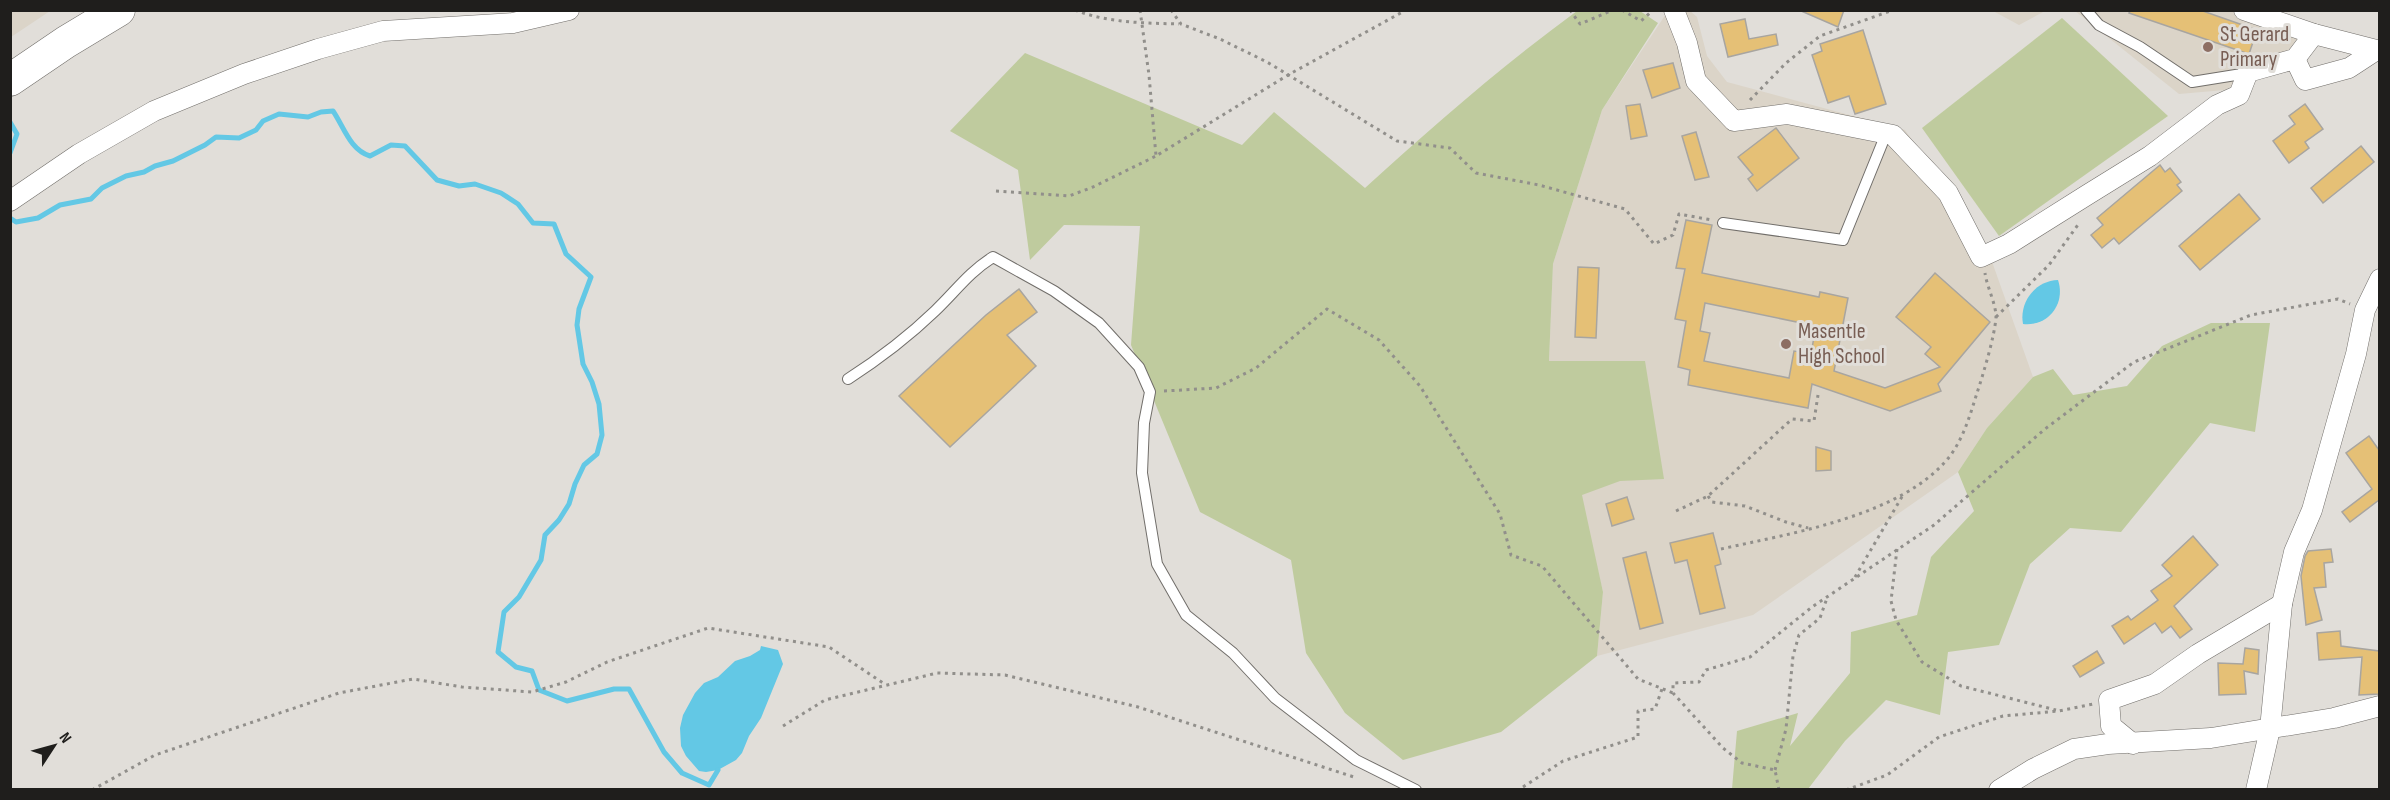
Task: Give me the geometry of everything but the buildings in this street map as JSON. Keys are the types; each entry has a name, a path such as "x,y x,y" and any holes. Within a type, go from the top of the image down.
{"main road":[{"path":"10,80 119,10"}],"street":[{"path":"10,201 79,154 154,111 244,74 318,49 382,31 513,23 569,10"},
{"path":"1674,10 1687,43 1696,81 1734,121 1787,114 1893,135 1948,193 1982,257 2009,244 2150,156 2217,105 2240,95 2248,72 2295,58 2314,34"},
{"path":"2244,10 2314,34 2377,51"},
{"path":"2295,58 2305,80 2349,68 2377,51"},
{"path":"2256,789 2270,729 2282,604 2294,552 2312,510 2356,354 2365,310 2379,279"},
{"path":"2133,744 2111,726 2109,700 2155,684 2198,654 2282,604"},
{"path":"1999,789 2033,769 2074,750 2108,744 2211,738 2334,718 2379,706"}],"lane":[{"path":"2086,10 2099,25 2140,47 2192,82 2248,72"},
{"path":"1723,223 1843,240 1886,134"},
{"path":"848,379 886,354 936,310 972,271 993,257 1054,291 1099,323 1139,367 1150,392 1144,423 1142,473 1157,564 1186,615 1233,653 1275,698 1356,759 1416,789"}],"path":[{"path":"974,10 986,10"},
{"path":"1075,10 1093,17 1142,23 1181,24 1220,39 1267,62 1397,141 1450,148 1476,173 1539,185 1625,209 1654,244 1673,235 1679,214 1723,223"},
{"path":"1140,10 1149,75 1156,156"},
{"path":"1171,10 1181,24"},
{"path":"996,191 1069,196 1093,187 1156,156 1288,75 1406,10"},
{"path":"1570,10 1580,24 1613,10"},
{"path":"1622,10 1641,21 1653,10"},
{"path":"1734,121 1748,102 1786,63 1820,36 1893,10"},
{"path":"1996,316 2049,266 2093,201 2087,195"},
{"path":"1721,549 1810,528 1889,503 1935,473 1951,454 1967,426 1982,379 1996,316 1982,257"},
{"path":"1673,693 1673,683 1699,682 1706,670 1750,657 1827,597 1934,525 2045,429 2134,362 2251,315 2338,299 2365,310"},
{"path":"1150,392 1216,388 1256,368 1327,309 1379,340 1420,386 1500,514 1511,555 1542,566 1638,679 1673,693 1723,748 1742,763 1774,770"},
{"path":"1676,511 1708,496 1792,419 1814,421 1818,395"},
{"path":"1853,579 1904,493"},
{"path":"1708,496 1712,502 1745,506 1786,522 1810,528"},
{"path":"1897,549 1891,601 1896,620 1922,662 1960,686 2059,711"},
{"path":"1779,789 1774,770 1786,729 1796,646 1800,635 1820,618 1827,597"},
{"path":"92,789 155,755 339,693 413,679 462,687 532,692 566,682 607,662 708,628 829,647 886,685"},
{"path":"783,726 825,700 937,673 1005,675 1138,707 1365,780 1377,771"},
{"path":"1523,787 1563,761 1638,737 1638,711 1655,709 1662,689"},
{"path":"1846,789 1887,775 1940,737 2003,716 2059,711 2109,700"}],"shaded area":[{"path":"11,10 50,10 50,11 11,37"},
{"name":"Masentle High School","path":"1689,10 1697,17 1707,56 1727,82 1905,130 1985,242 2033,377 1987,428 1958,472 1753,615 1597,656 1603,592 1549,361 1553,264 1602,110 1668,11"},
{"path":"1993,11 2045,11 2019,25"},
{"name":"St Gerard Primary","path":"2075,11 2232,11 2307,36 2291,53 2225,90 2179,94"}],"green space":[{"path":"1577,11 1640,11 1658,23 1602,110 1553,264 1549,361 1645,361 1664,479 1620,481 1582,495 1603,592 1597,656 1501,732 1403,760 1345,713 1306,653 1291,560 1200,512 1131,345 1140,226 1064,225 1030,260 1018,170 950,131 1025,53 1242,145 1274,112 1365,188 1469,96"},
{"path":"2062,18 2168,116 1999,236 1922,128"},
{"path":"2211,323 2270,323 2255,432 2210,423 2121,532 2070,528 2030,564 1999,645 1948,652 1940,715 1886,700 1845,741 1808,789 1732,789 1737,731 1798,713 1790,746 1850,673 1851,632 1917,615 1931,557 1974,511 1958,472 1987,428 2033,377 2053,369 2073,395 2127,386 2162,346"}],"water":[{"path":"2058,280 2059,297 2053,312 2040,322 2023,324 2022,316 2030,294 2042,284"},
{"path":"761,646 778,650 783,664 761,718 736,760 718,770 699,771 681,746 680,728 683,715 695,693 704,683 718,677 735,661 760,650"}],"waterway":[{"path":"10,218 16,222 38,218 60,205 91,199 102,188 126,176 173,161 216,137 239,138 256,130 263,121 279,114 308,117 321,112 333,111 352,143 363,153 370,156 391,145 405,146 437,180 459,186 475,184 501,193 518,204 533,223 554,224 566,254 591,277 579,309 577,325 583,364 599,404 602,435 597,454 584,465 569,504 559,520 545,535 541,560 519,597 504,612 498,652 516,667 532,671 539,690 567,701 614,689 629,689 664,752 682,773 709,785 718,770"},
{"path":"10,122 17,134 10,153"}],"place":[{"name":"St Gerard Primary","path":"2208,47"},
{"name":"Masentle High School","path":"1786,344"}]}
